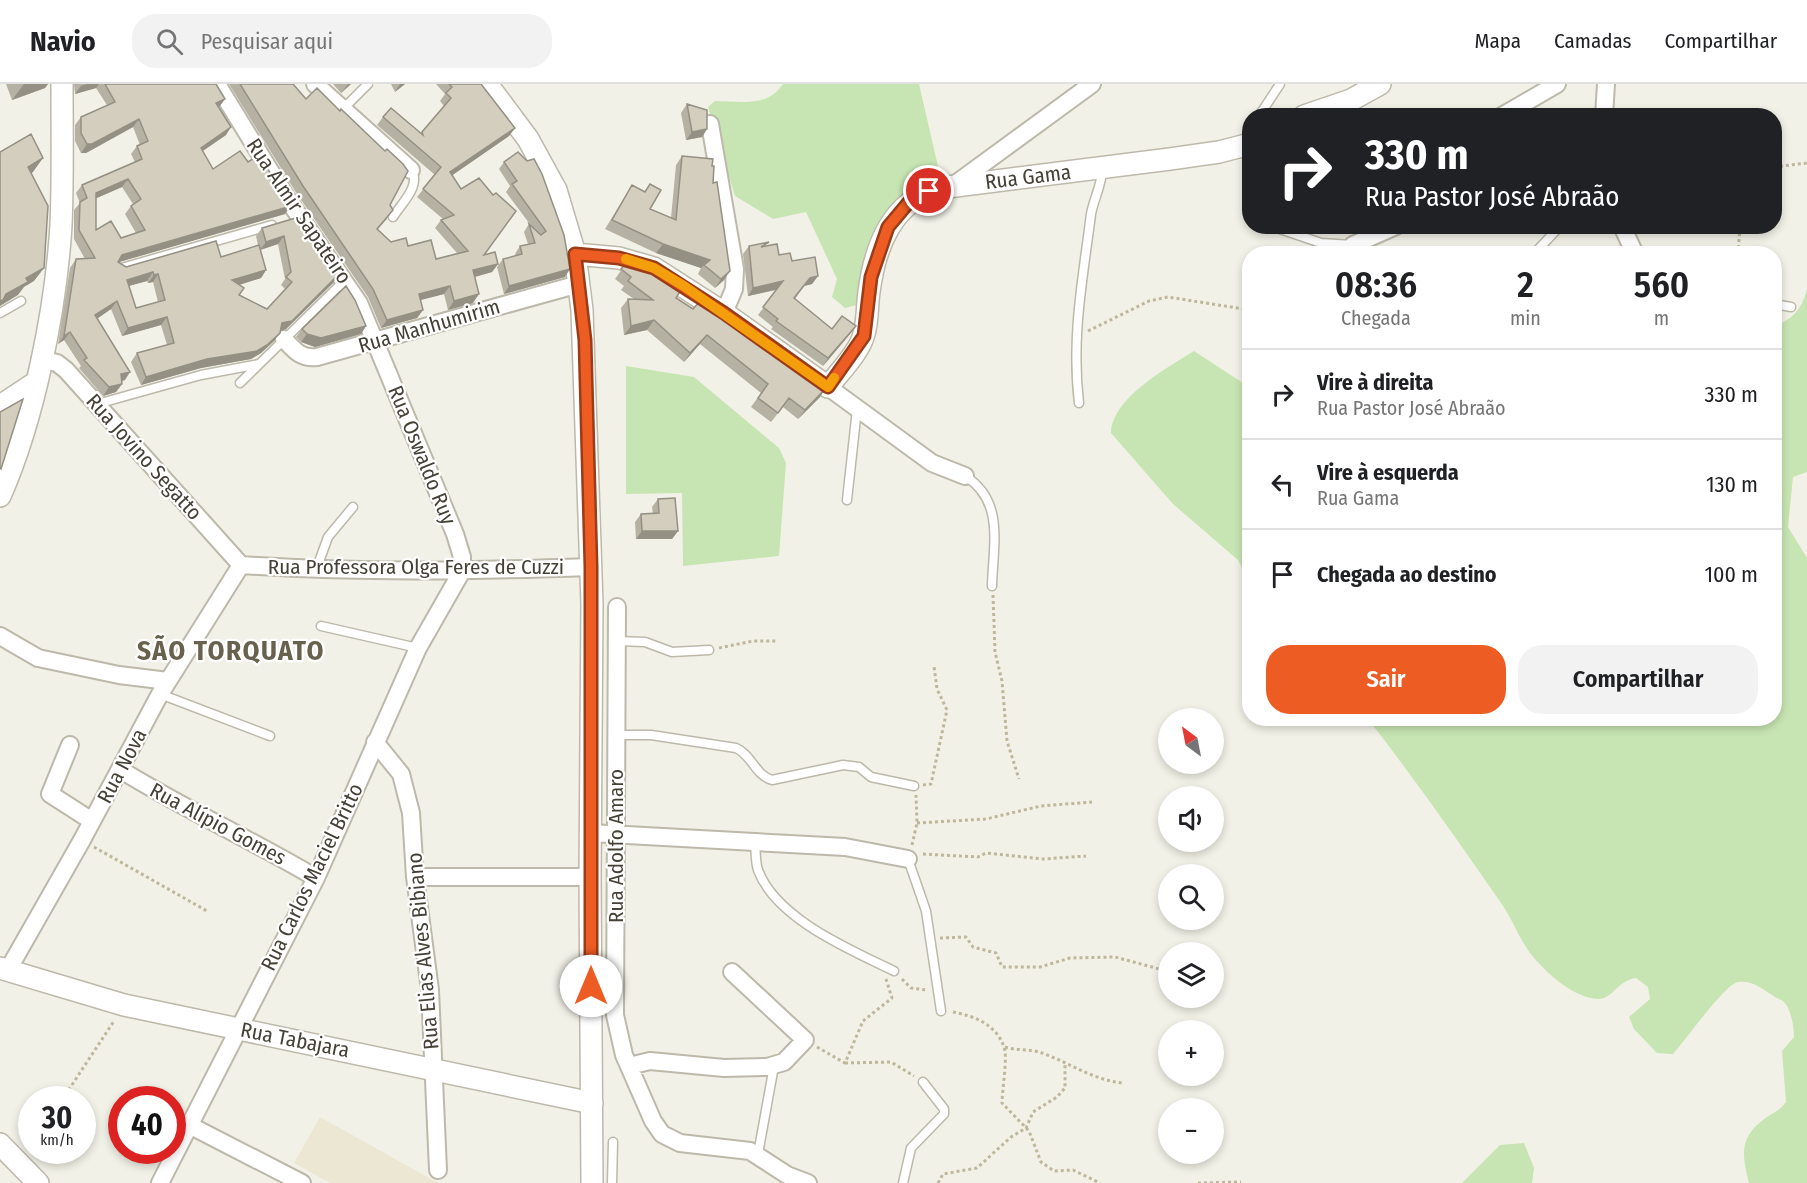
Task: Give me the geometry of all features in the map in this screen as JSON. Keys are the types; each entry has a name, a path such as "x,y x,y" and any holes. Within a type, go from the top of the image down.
{"street":[{"path":"0,496 35,383 53,297 59,248 62,84"},
{"name":"Rua Almir Sapateiro","path":"217,84 293,219 345,280 376,341"},
{"path":"315,84 411,170"},
{"path":"487,84 528,139 548,173 564,211 575,254 579,284 585,350 591,567 592,1183"},
{"path":"953,186 1092,84"},
{"path":"1326,108 1361,95 1380,84"},
{"path":"1516,108 1557,84"},
{"path":"1604,108 1605,84"},
{"path":"710,124 735,269 734,289 724,313"},
{"name":"Rua Gama","path":"828,387 864,336 874,264 893,218 918,195 953,186 1170,159 1242,142"},
{"path":"1353,245 1378,234"},
{"path":"575,254 639,262 654,268 724,313 932,463 965,476"},
{"name":"Rua Manhumirim","path":"284,339 299,354 313,358 579,284"},
{"name":"Rua Oswaldo Ruy","path":"376,341 458,542 463,562 462,571"},
{"name":"Rua Jovino Segatto","path":"40,359 61,366 241,565"},
{"path":"0,406 35,383"},
{"path":"458,542 466,557 485,570"},
{"name":"Rua Professora Olga Feres de Cuzzi","path":"241,565 315,570 462,571 591,567"},
{"name":"Rua Nova","path":"4,969 82,840 164,688 241,565"},
{"name":"Rua Carlos Maciel Britto","path":"160,1183 316,878 418,648 462,571"},
{"name":"Rua Adolfo Amaro","path":"617,607 615,1015 619,1042 656,1128 667,1138 680,1143 750,1150 787,1175 808,1183"},
{"path":"0,636 38,658 119,675 164,688"},
{"name":"Rua Elias Alves Bibiano","path":"375,742 394,762 406,787 413,834 415,877 430,990 438,1170"},
{"path":"70,745 50,794 92,820"},
{"name":"Rua Alípio Gomes","path":"121,770 168,800 249,839 316,878"},
{"path":"590,833 845,847 909,857"},
{"path":"415,877 590,877"},
{"name":"Rua Tabajara","path":"4,969 124,1005 592,1103"},
{"path":"628,1066 650,1061 724,1068 774,1066 789,1058 805,1040 732,972"},
{"path":"189,1125 302,1183"},
{"path":"0,1144 38,1183"}],"lane":[{"path":"343,109 368,84"},
{"path":"1265,108 1280,84"},
{"path":"1079,403 1074,364 1076,338 1092,211 1101,183 1102,168"},
{"path":"393,217 413,186 415,177 411,170"},
{"path":"117,269 276,224"},
{"path":"1295,234 1321,243 1353,245"},
{"path":"1541,246 1553,234"},
{"path":"240,383 345,280"},
{"path":"0,313 21,301"},
{"path":"1782,305 1791,307"},
{"path":"97,404 201,375 259,364"},
{"path":"847,500 857,409"},
{"path":"965,476 982,489 991,505 992,586"},
{"path":"315,570 328,537 353,507"},
{"path":"321,626 418,648"},
{"path":"617,641 645,642 672,652 710,650"},
{"path":"164,688 270,736"},
{"path":"616,735 651,735 736,748 744,753 762,776 772,780 843,765 859,767 871,777 914,786"},
{"path":"755,842 758,868 779,901 835,943 894,971"},
{"path":"909,857 926,911 941,1011"},
{"path":"758,1154 774,1066"},
{"path":"903,1183 911,1148 944,1114 944,1109 923,1082"},
{"path":"612,1183 613,1142"}],"path":[{"path":"1782,166 1807,163"},
{"path":"1076,338 1149,302 1168,297 1242,309"},
{"path":"992,586 995,652 1002,681 1007,741 1019,779"},
{"path":"710,650 753,641 777,640"},
{"path":"934,666 937,689 946,710 931,784 914,786 917,823 909,857 939,853 978,857 986,853 1019,858 1086,856"},
{"path":"917,823 986,819 1041,806 1092,802"},
{"path":"82,840 207,911"},
{"path":"930,938 966,937 973,947 996,953 1002,967 1040,967 1070,958 1115,957 1158,969"},
{"path":"845,1063 863,1021 892,998 881,965"},
{"path":"894,971 911,988 921,991 937,989"},
{"path":"71,1086 124,1005"},
{"path":"941,1011 975,1016 988,1025 1005,1047 1020,1052 1039,1052 1102,1081 1122,1083"},
{"path":"805,1040 845,1063 891,1062 923,1082"},
{"path":"1005,1047 1002,1103 1026,1128 1041,1162 1054,1171 1073,1170 1100,1183"},
{"path":"938,1183 943,1174 977,1168 1011,1137 1026,1128 1033,1112 1057,1097 1065,1088 1065,1063"},
{"path":"1198,1183 1241,1182"}],"shaded area":[{"path":"320,1117 438,1183 330,1183 294,1163"}],"green space":[{"path":"783,84 919,84 940,175 901,196 887,210 877,225 863,261 857,305 845,308 832,297 837,279 806,212 773,219 735,196 708,107 715,101 752,102 761,100 777,92"},
{"path":"1807,290 1807,472 1793,477 1788,527 1807,558 1807,1183 1749,1183 1744,1154 1747,1138 1758,1124 1786,1102 1782,1051 1794,1037 1793,1023 1784,1002 1756,985 1738,982 1724,992 1673,1054 1657,1053 1634,1029 1629,1017 1650,999 1648,987 1636,978 1630,979 1608,996 1598,999 1571,990 1547,972 1529,952 1501,903 1373,726 1782,726 1782,322 1796,312"},
{"path":"1194,351 1242,382 1242,568 1238,560 1173,504 1111,433 1114,420 1121,408 1131,396 1156,375"},
{"path":"626,366 694,377 779,448 786,463 779,556 683,566 682,493 626,494"},
{"path":"1524,1143 1534,1168 1532,1183 1462,1183 1500,1145"}],"building":[{"path":"105,84 216,84 225,99 216,103 231,127 201,148 213,169 240,151 248,162 259,155 291,206 122,255 118,262 126,267 216,241 221,257 259,245 266,270 232,280 244,288 239,295 267,309 292,282 286,277 291,272 284,236 266,242 262,228 299,217 338,275 292,321 282,323 280,333 257,351 207,359 146,377 137,353 174,343 167,317 128,328 117,301 95,315 130,372 121,374 122,384 109,387 84,360 87,358 70,332 64,336 76,259 95,258 79,230 80,202 87,198 82,185 142,159 137,146 148,141 139,119 92,144 87,144 81,133 81,117 115,102","holes":["128,179 141,199 131,206 145,230 121,238 111,221 96,230 96,193","153,272 154,275 158,274 165,300 136,308 127,280"]},
{"path":"240,84 293,84 306,99 317,88 385,151 387,149 408,171 390,205 393,210 377,229 391,242 406,238 408,246 431,240 436,259 468,251 441,220 454,215 423,189 441,167 383,117 391,108 423,135 422,132 451,98 446,93 452,87 449,84 481,84 515,128 450,172 461,189 479,178 493,195 496,193 516,211 484,255 495,252 498,264 473,270 479,294 454,301 450,286 419,294 423,310 387,320 373,289 303,186"},
{"path":"687,104 707,110 707,129 692,132"},
{"path":"31,134 43,158 28,167 48,206 44,268 26,278 28,282 6,294 0,301 0,152"},
{"path":"518,152 527,161 534,159 542,174 564,235 570,269 509,286 503,259 522,254 520,246 535,243 529,224 541,235 546,231 512,184 517,181 504,162"},
{"path":"682,156 713,159 713,183 717,182 730,271 721,279 704,265 710,260 663,244 612,220 632,185 645,192 650,184 661,190 650,209 676,220"},
{"path":"769,242 761,247 777,244 779,255 790,253 792,261 815,257 818,276 810,278 794,298 832,329 842,316 856,326 828,358 776,321 778,319 763,307 783,281 753,288 749,246"},
{"path":"627,262 655,271 682,288 676,298 693,309 701,300 826,388 805,410 789,398 778,413 758,398 768,384 707,335 690,353 654,320 631,326 628,299 653,300 628,281 631,277 621,269"},
{"path":"346,286 366,326 321,338 307,334 302,329"},
{"path":"23,399 1,469 0,412"},
{"path":"675,498 678,531 642,531 641,514 659,513 658,499"}],"slow traffic":[{"path":"626,259 654,268 684,286 828,387 834,378"}],"district":[{"name":"SÃO TORQUATO","path":"231,651"}],"route":[{"path":"591,986 591,567 585,340 575,254 619,258 654,268 724,313 828,387 864,336 871,277 888,227 900,209 918,195 929,191"}]}
